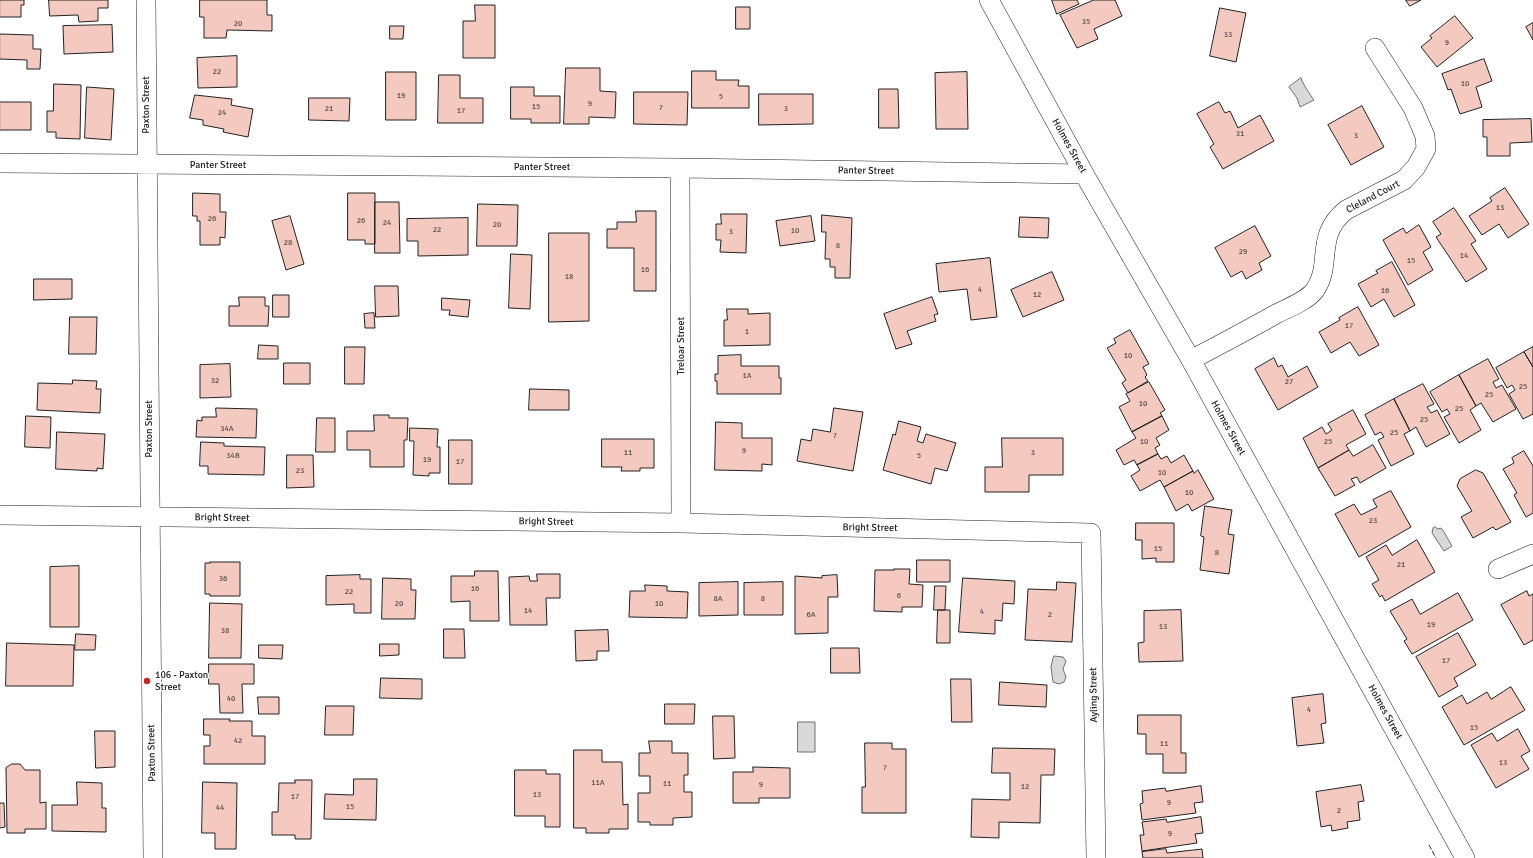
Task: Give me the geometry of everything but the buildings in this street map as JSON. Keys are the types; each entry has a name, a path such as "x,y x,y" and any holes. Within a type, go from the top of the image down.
{"street":[{"name":"Paxton Street","path":"146,0 149,517 153,858"},
{"name":"Holmes Street","path":"989,0 1084,174 1191,360 1465,858"},
{"name":"Cleland Court","path":"1191,360 1294,305 1315,290 1324,268 1326,241 1332,226 1339,216 1346,210 1404,180 1422,160 1426,149 1425,136 1413,108 1375,48"},
{"name":"Panter Street","path":"0,163 680,168 1084,174"},
{"name":"Treloar Street","path":"680,168 681,523"},
{"name":"Bright Street","path":"0,515 681,523 1091,533"},
{"name":"Ayling Street","path":"1091,533 1096,858"},
{"path":"1498,569 1533,554"}],"shaded area":[{"path":"1301,78 1314,100 1300,107 1297,98 1289,87"},
{"path":"1435,527 1438,529 1441,528 1452,546 1444,551 1432,533 1433,528"},
{"path":"1054,656 1063,657 1066,661 1063,669 1066,677 1064,682 1059,684 1053,682 1051,667"},
{"path":"798,722 815,722 815,752 798,752"}],"fence":[{"path":"1429,845 1436,858"}],"place":[{"name":"106 - Paxton Street","path":"147,681"}]}
